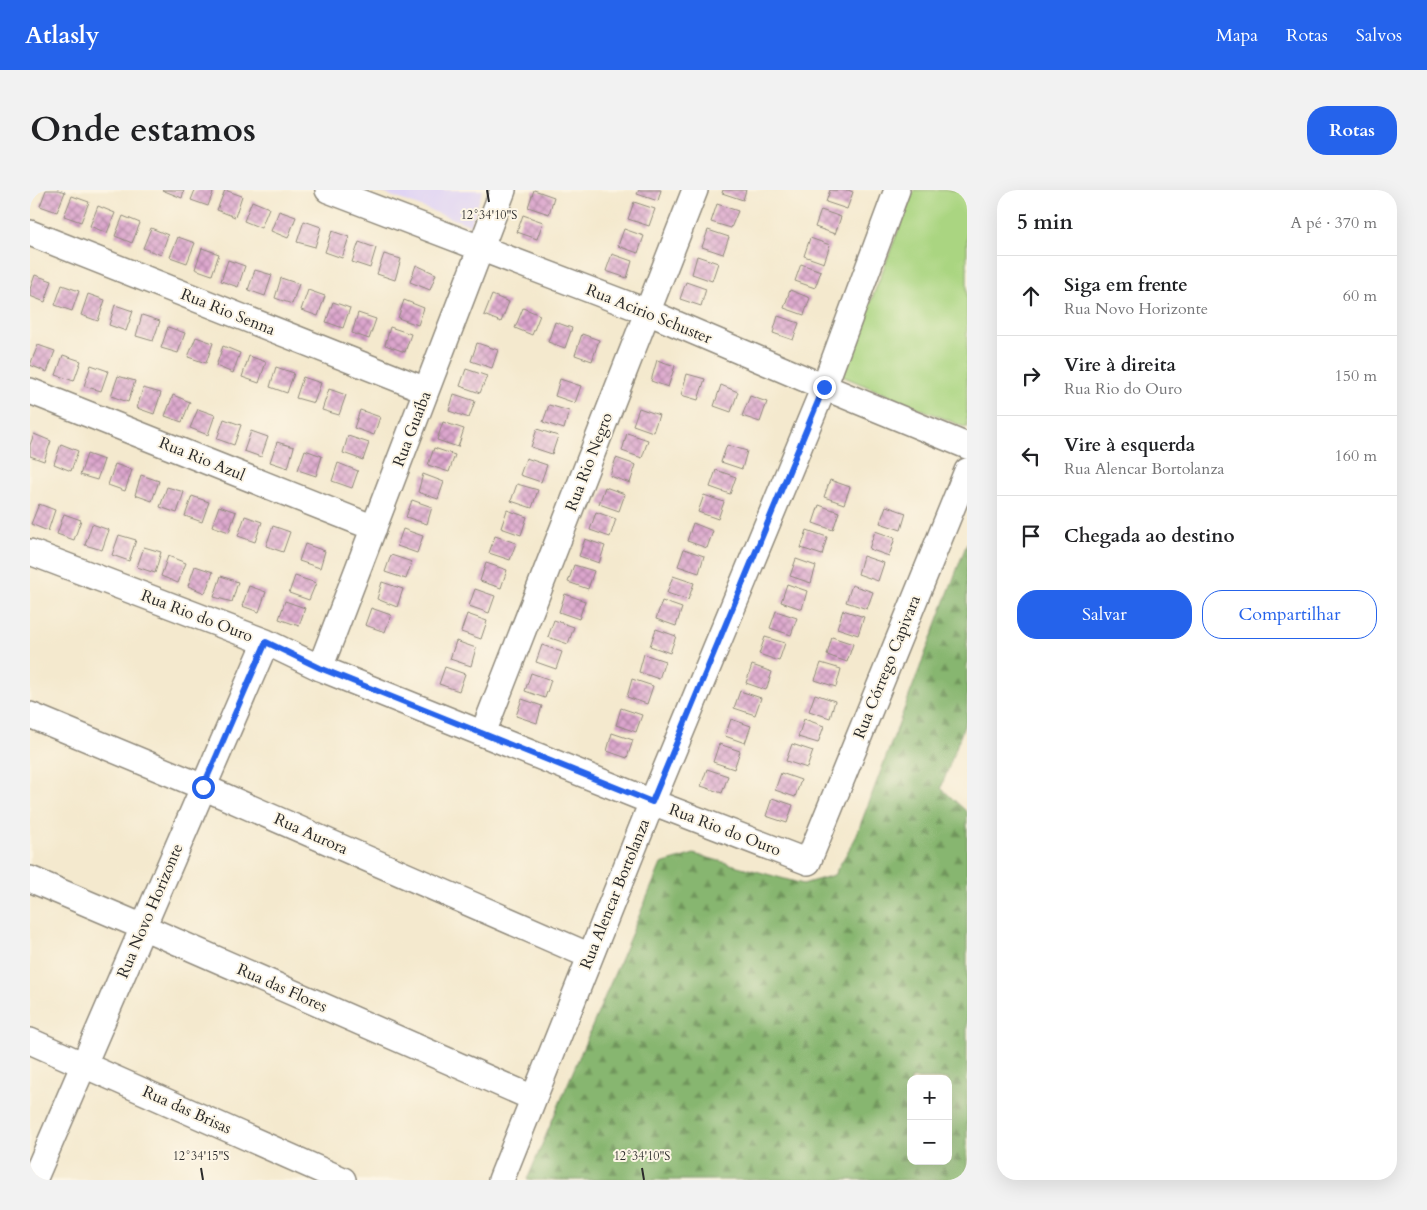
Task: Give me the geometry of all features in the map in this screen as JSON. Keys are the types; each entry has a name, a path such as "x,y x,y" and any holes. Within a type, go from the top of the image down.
{"street":[{"name":"Rua Acirio Schuster","path":"328,190 648,312 967,446"},
{"name":"Rua Guaíba","path":"320,668 503,190"},
{"name":"Rua Rio Negro","path":"483,733 695,190"},
{"name":"Rua Alencar Bortolanza","path":"501,1180 652,802 824,387 897,190"},
{"name":"Rua Rio Senna","path":"30,233 426,390"},
{"name":"Rua Rio Azul","path":"30,391 374,528"},
{"name":"Rua Córrego Capivara","path":"808,862 967,471"},
{"name":"Rua Rio do Ouro","path":"30,552 266,642 320,668 652,802 808,862"},
{"name":"Rua Novo Horizonte","path":"34,1180 266,642"},
{"name":"Rua Aurora","path":"30,715 203,787 590,956"},
{"name":"Rua das Flores","path":"30,880 143,927 533,1098"},
{"name":"Rua das Brisas","path":"30,1041 343,1180"}],"shaded area":[{"path":"375,190 483,190 470,225"}],"green space":[{"path":"914,190 967,190 967,428 842,376"},
{"path":"967,543 967,718 941,788 967,812 967,1180 527,1180 661,864 694,854 803,884 834,875 855,839"}],"building":[{"path":"46,190 65,192 57,212 40,206"},
{"path":"162,190 184,190 182,198"},
{"path":"195,190 214,190 208,206 191,200"},
{"path":"225,190 242,196 235,217 217,210"},
{"path":"534,190 554,197 549,214 528,207"},
{"path":"639,190 661,190 658,201 637,194"},
{"path":"723,190 746,190 743,200 722,193"},
{"path":"830,190 848,190 853,192 847,209 826,202"},
{"path":"72,196 89,202 81,222 64,216"},
{"path":"252,201 269,208 261,228 244,221"},
{"path":"634,202 655,209 649,226 628,219"},
{"path":"717,204 738,211 731,228 711,222"},
{"path":"98,206 115,213 107,233 90,226"},
{"path":"821,210 841,217 835,234 815,227"},
{"path":"279,211 296,217 288,238 271,231"},
{"path":"523,215 543,222 537,239 517,232"},
{"path":"123,216 140,223 132,243 115,236"},
{"path":"304,221 321,227 315,247 297,242"},
{"path":"151,228 168,235 161,255 143,248"},
{"path":"624,229 644,236 638,253 618,246"},
{"path":"708,230 729,237 723,254 702,247"},
{"path":"332,231 349,237 342,258 325,252"},
{"path":"178,237 195,243 187,263 170,257"},
{"path":"810,238 830,245 824,263 804,256"},
{"path":"359,242 376,248 370,268 352,262"},
{"path":"202,248 219,254 212,275 195,269"},
{"path":"384,254 401,259 395,280 377,274"},
{"path":"612,254 632,261 627,278 606,271"},
{"path":"697,256 718,263 712,281 692,274"},
{"path":"228,260 245,266 238,287 221,281"},
{"path":"801,264 821,271 815,288 795,281"},
{"path":"416,265 436,274 430,290 410,282"},
{"path":"255,270 272,275 265,296 248,290"},
{"path":"35,275 52,281 45,302 30,296 30,289"},
{"path":"281,278 299,284 292,304 275,298"},
{"path":"686,282 706,289 701,306 680,299"},
{"path":"62,285 79,291 72,311 55,305"},
{"path":"308,290 325,296 318,316 301,310"},
{"path":"790,290 810,298 804,315 784,308"},
{"path":"88,294 105,300 98,321 81,315"},
{"path":"492,295 509,302 501,322 484,315"},
{"path":"404,300 424,308 418,325 398,318"},
{"path":"333,302 350,308 343,328 326,322"},
{"path":"115,305 133,311 126,331 109,325"},
{"path":"523,308 540,315 532,335 515,328"},
{"path":"358,313 376,319 369,339 352,333"},
{"path":"142,315 160,321 153,341 136,336"},
{"path":"778,316 799,323 793,340 773,333"},
{"path":"555,322 572,328 565,348 548,342"},
{"path":"168,327 185,333 178,353 161,348"},
{"path":"390,327 411,334 405,352 385,345"},
{"path":"582,334 599,340 592,361 575,355"},
{"path":"196,337 213,343 206,363 188,357"},
{"path":"477,343 498,350 492,368 471,361"},
{"path":"38,345 55,351 47,372 30,365"},
{"path":"223,346 240,353 233,373 216,366"},
{"path":"63,355 81,361 74,381 56,375"},
{"path":"249,356 266,362 259,383 242,377"},
{"path":"657,360 675,366 668,387 651,381"},
{"path":"91,365 108,371 101,391 84,386"},
{"path":"276,367 294,373 287,393 270,387"},
{"path":"466,369 487,376 480,393 460,386"},
{"path":"687,374 705,379 698,400 681,395"},
{"path":"118,376 135,381 128,402 111,396"},
{"path":"303,377 321,383 314,403 296,398"},
{"path":"560,379 581,386 575,403 555,396"},
{"path":"721,385 738,392 731,412 714,406"},
{"path":"143,388 161,393 154,414 137,408"},
{"path":"329,389 346,395 339,415 322,410"},
{"path":"454,394 475,401 469,418 449,411"},
{"path":"173,395 190,402 182,422 165,416"},
{"path":"750,396 767,402 760,422 742,416"},
{"path":"549,405 569,411 564,429 543,422"},
{"path":"639,408 659,415 653,432 633,425"},
{"path":"198,409 215,415 208,435 190,428"},
{"path":"360,410 380,417 374,435 354,428"},
{"path":"224,419 241,425 234,445 217,439"},
{"path":"443,422 464,429 458,447 437,440"},
{"path":"537,429 558,436 552,454 531,447"},
{"path":"251,431 268,437 261,457 244,451"},
{"path":"627,433 648,440 642,458 622,451"},
{"path":"34,434 51,441 44,461 30,456 30,445"},
{"path":"348,436 369,443 363,460 343,453"},
{"path":"277,442 294,447 288,468 270,462"},
{"path":"61,444 78,451 71,471 54,464"},
{"path":"727,445 747,451 742,469 721,462"},
{"path":"434,448 455,455 449,472 428,465"},
{"path":"305,450 322,456 316,476 298,470"},
{"path":"87,454 104,460 97,480 80,475"},
{"path":"526,458 547,465 541,482 520,475"},
{"path":"616,458 636,465 630,483 610,476"},
{"path":"338,463 358,471 352,488 332,481"},
{"path":"115,464 132,470 125,491 108,485"},
{"path":"716,470 736,477 730,494 710,487"},
{"path":"423,474 444,482 438,499 418,492"},
{"path":"141,475 159,481 152,501 135,495"},
{"path":"830,480 850,487 844,504 824,497"},
{"path":"517,484 538,490 532,508 511,501"},
{"path":"167,487 184,492 177,513 160,507"},
{"path":"605,487 625,494 619,511 599,504"},
{"path":"704,495 724,502 718,519 698,512"},
{"path":"192,496 209,502 202,522 185,516"},
{"path":"412,500 432,507 427,524 406,517"},
{"path":"39,504 55,510 48,531 31,524"},
{"path":"819,505 839,512 833,530 813,523"},
{"path":"219,506 236,512 229,532 212,526"},
{"path":"886,506 906,513 901,530 880,523"},
{"path":"507,510 527,517 521,535 501,528"},
{"path":"596,512 616,519 610,537 590,530"},
{"path":"64,514 81,520 74,540 57,534"},
{"path":"245,516 262,522 255,542 238,536"},
{"path":"693,523 713,531 707,548 687,541"},
{"path":"92,524 109,530 102,550 85,545"},
{"path":"273,526 290,532 283,552 266,546"},
{"path":"403,529 423,536 417,553 397,546"},
{"path":"807,530 827,537 822,555 801,548"},
{"path":"875,531 895,538 889,556 869,549"},
{"path":"119,535 136,540 129,561 112,555"},
{"path":"495,536 516,543 510,560 489,553"},
{"path":"585,539 605,546 599,563 579,556"},
{"path":"305,544 325,551 320,568 299,561"},
{"path":"144,547 161,552 155,573 137,567"},
{"path":"684,549 704,556 699,573 678,566"},
{"path":"391,555 412,562 406,579 385,572"},
{"path":"168,556 186,563 178,583 161,576"},
{"path":"863,556 884,563 878,581 858,574"},
{"path":"796,559 816,566 811,583 790,576"},
{"path":"486,563 507,570 501,588 480,581"},
{"path":"574,565 594,571 588,589 568,582"},
{"path":"195,566 213,572 205,593 188,586"},
{"path":"221,576 238,582 232,602 214,597"},
{"path":"295,576 316,583 309,600 289,593"},
{"path":"673,576 694,583 688,600 667,593"},
{"path":"382,582 403,589 397,607 377,599"},
{"path":"787,584 807,591 802,609 781,602"},
{"path":"852,585 873,592 867,609 846,602"},
{"path":"249,586 266,592 259,612 242,606"},
{"path":"475,589 495,596 489,613 469,606"},
{"path":"565,594 585,601 579,619 559,612"},
{"path":"285,601 305,608 299,626 279,619"},
{"path":"662,601 682,608 676,626 656,619"},
{"path":"371,608 391,615 385,632 365,625"},
{"path":"843,610 864,617 858,635 837,628"},
{"path":"776,611 797,618 791,635 770,628"},
{"path":"467,614 487,621 481,639 461,632"},
{"path":"554,620 574,627 568,644 548,637"},
{"path":"656,629 676,636 670,653 650,646"},
{"path":"765,637 785,643 779,661 759,654"},
{"path":"832,637 853,644 847,662 827,655"},
{"path":"456,641 476,648 471,666 450,659"},
{"path":"542,645 562,652 556,669 536,662"},
{"path":"644,654 665,661 659,679 639,672"},
{"path":"821,663 841,669 836,687 815,680"},
{"path":"752,665 772,672 766,690 746,683"},
{"path":"445,667 465,674 459,691 439,684"},
{"path":"531,673 551,680 545,698 525,691"},
{"path":"632,679 653,686 647,704 627,697"},
{"path":"740,691 761,698 755,715 734,708"},
{"path":"815,694 835,701 830,718 809,711"},
{"path":"522,699 542,706 537,723 516,716"},
{"path":"621,708 642,715 636,732 616,725"},
{"path":"731,719 751,726 745,743 725,736"},
{"path":"804,719 824,726 818,743 798,737"},
{"path":"612,733 633,740 627,758 607,751"},
{"path":"719,744 740,751 734,769 713,762"},
{"path":"792,744 813,751 807,768 786,761"},
{"path":"707,769 728,776 722,793 701,786"},
{"path":"781,773 801,780 795,797 775,790"},
{"path":"772,798 793,805 787,823 766,816"}],"route":[{"path":"203,787 266,642 320,668 652,802 824,387"}]}
